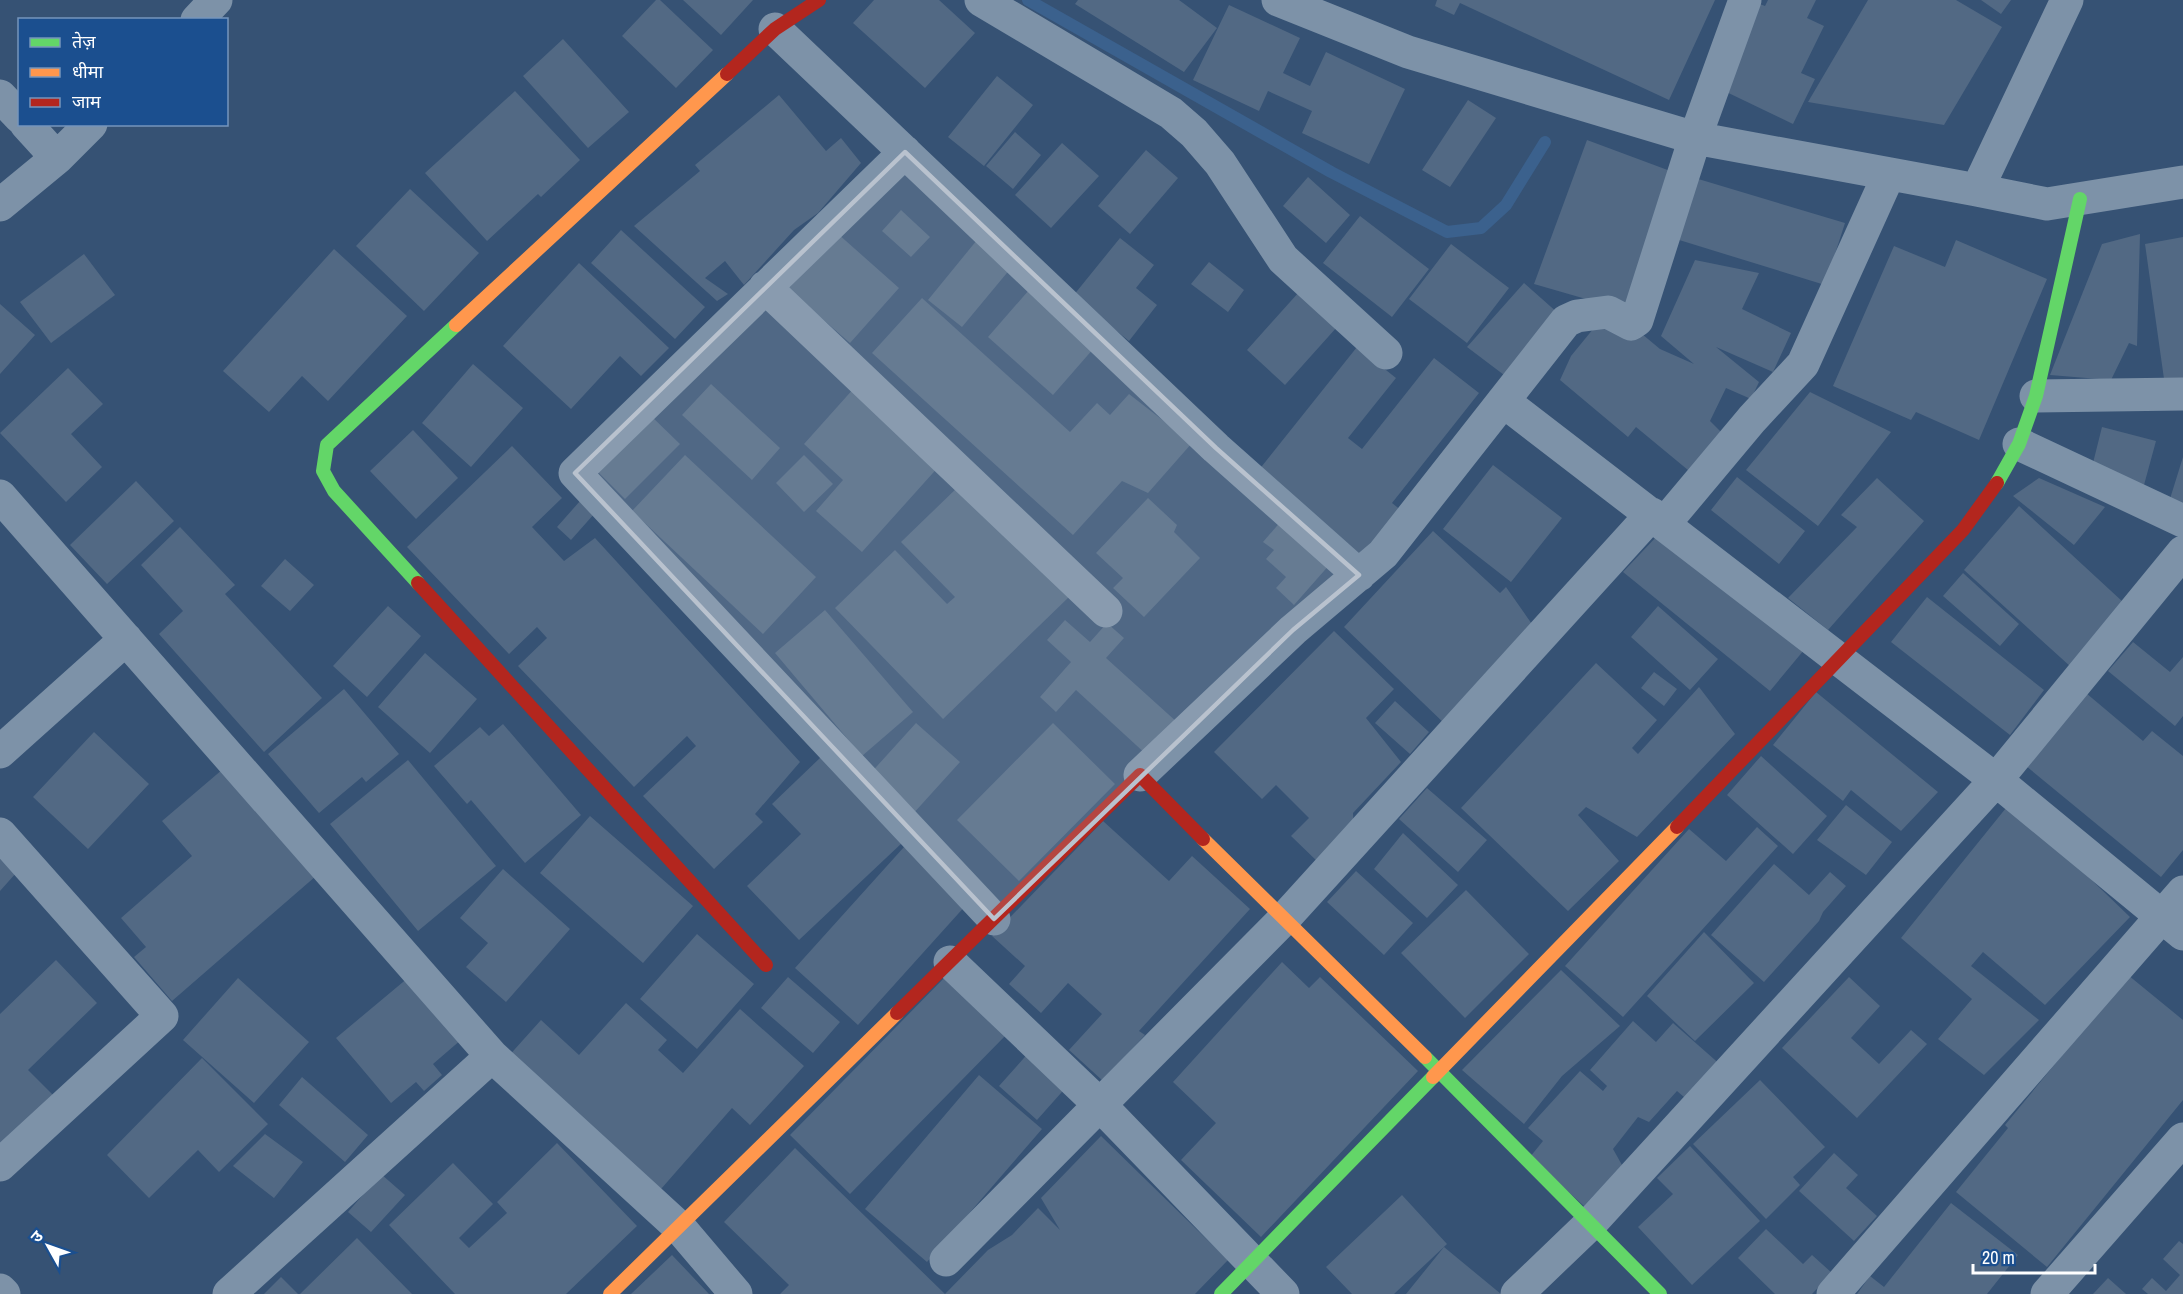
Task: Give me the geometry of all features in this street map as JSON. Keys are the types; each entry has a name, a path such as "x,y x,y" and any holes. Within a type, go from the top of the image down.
{"street":[{"path":"199,18 216,0"},
{"path":"766,965 334,491 322,471 327,445 775,29 819,0"},
{"path":"981,0 1124,83 1179,120 1220,163 1283,259 1386,352"},
{"path":"1278,0 1408,52 1695,138 2047,204 2183,182"},
{"path":"610,1294 680,1228 1140,775 1293,630 1383,554 1566,321 1577,316 1608,312 1631,324 1637,320 1695,138 1745,0"},
{"path":"1977,190 2067,0"},
{"path":"775,29 1216,448 1359,574"},
{"path":"0,96 18,115"},
{"path":"28,126 57,158"},
{"path":"0,205 57,158 89,126"},
{"path":"905,152 576,472 994,919"},
{"path":"946,1260 1283,920 1803,364 1889,174"},
{"path":"1221,1294 1841,660 1963,530 1989,498 2019,444 2036,396 2080,199"},
{"path":"765,287 1106,612"},
{"path":"2036,396 2183,394"},
{"path":"1503,401 1996,780 2173,926"},
{"path":"2019,444 2183,521"},
{"path":"0,496 492,1056 680,1228 736,1294"},
{"path":"1517,1294 1590,1224 1996,780 2183,552"},
{"path":"0,752 126,639"},
{"path":"1140,775 1283,920 1441,1071 1660,1294"},
{"path":"0,834 162,1016 0,1165"},
{"path":"1833,1294 2173,926 2183,892"},
{"path":"950,962 1100,1105 1251,1263 1284,1294"},
{"path":"229,1294 492,1056"},
{"path":"2047,1294 2183,1139"},
{"path":"0,1290 4,1294"}],"highlighted area":[{"path":"905,152 1216,448 1359,575 1293,630 994,919 575,473"}],"building":[{"path":"656,0 660,0 713,50 676,88 622,36"},
{"path":"683,0 753,0 721,35"},
{"path":"874,0 939,0 975,33 925,88 853,23"},
{"path":"1078,0 1179,0 1217,28 1184,72 1075,4"},
{"path":"1437,0 1715,0 1669,100 1460,3 1454,15 1435,6"},
{"path":"1768,0 1816,0 1807,18 1824,26 1801,73 1815,79 1793,124 1716,87 1757,3 1765,6"},
{"path":"1868,0 1956,0 2002,27 1944,125 1808,102"},
{"path":"1981,0 2011,0 2001,14"},
{"path":"1229,5 1300,38 1283,73 1310,86 1326,52 1405,89 1369,164 1302,133 1312,111 1268,91 1259,111 1193,80"},
{"path":"563,39 629,112 588,148 523,76"},
{"path":"997,76 1033,105 984,166 948,137"},
{"path":"515,91 580,160 541,197 538,194 487,241 425,173"},
{"path":"779,95 826,151 841,138 861,163 818,213 794,230 744,285 725,261 705,278 728,294 717,301 634,226 700,171 695,165"},
{"path":"1468,100 1496,118 1450,187 1422,170"},
{"path":"1015,132 1041,155 1013,189 986,166"},
{"path":"1587,140 1673,172 1624,310 1534,284"},
{"path":"1062,143 1099,176 1051,228 1015,195"},
{"path":"1146,150 1178,178 1130,234 1098,206"},
{"path":"1308,177 1350,215 1326,243 1283,206"},
{"path":"1695,178 1845,223 1825,285 1676,239"},
{"path":"410,189 479,253 424,311 356,246"},
{"path":"901,210 930,237 911,257 882,231"},
{"path":"1360,216 1429,269 1392,317 1323,263"},
{"path":"621,230 705,307 675,339 591,263"},
{"path":"837,233 899,288 850,343 788,289"},
{"path":"2140,234 2137,346 2129,343 2111,380 2050,375 2102,244"},
{"path":"2183,237 2183,383 2165,386 2145,244"},
{"path":"1120,238 1154,265 1136,288 1157,305 1129,341 1073,296"},
{"path":"977,240 1011,268 962,327 928,300"},
{"path":"1956,240 2047,279 1979,440 1916,412 1911,420 1833,386 1894,246 1945,267"},
{"path":"1451,244 1509,288 1467,343 1409,299"},
{"path":"334,249 407,316 328,401 302,376 269,412 223,371"},
{"path":"84,254 115,295 51,343 20,302"},
{"path":"1695,260 1759,273 1742,309 1791,333 1773,372 1716,347 1759,382 1751,399 1726,388 1710,421 1727,438 1694,475 1636,427 1628,437 1560,380 1571,356 1598,323 1642,334 1660,349 1694,364 1661,336"},
{"path":"1209,262 1244,290 1228,312 1191,284"},
{"path":"579,263 669,348 641,376 620,356 571,409 503,346"},
{"path":"1524,283 1559,314 1508,378 1467,347"},
{"path":"1029,290 1094,348 1053,395 988,337"},
{"path":"1299,292 1337,327 1285,385 1247,350"},
{"path":"922,298 1070,432 1097,403 1110,415 1129,394 1192,443 1148,493 1122,481 1073,535 872,353"},
{"path":"0,304 35,335 0,374"},
{"path":"1357,347 1396,378 1348,438 1362,449 1434,358 1479,393 1392,503 1402,511 1358,566 1258,471"},
{"path":"473,364 523,408 471,467 422,423"},
{"path":"68,368 103,404 71,434 102,467 66,502 0,433"},
{"path":"711,384 780,448 752,480 682,415"},
{"path":"855,387 941,464 862,552 816,511 843,480 804,444"},
{"path":"1810,392 1891,432 1818,526 1746,470"},
{"path":"649,414 680,444 625,499 595,469"},
{"path":"2102,427 2156,441 2144,485 2091,471"},
{"path":"413,430 458,478 416,519 370,471"},
{"path":"512,446 562,498 532,527 564,561 595,538 800,762 755,814 763,822 714,869 643,796 696,746 687,736 634,787 518,666 547,638 537,627 509,654 407,547"},
{"path":"685,455 816,577 763,634 632,511"},
{"path":"804,455 833,484 804,512 776,483"},
{"path":"2183,457 2183,509 2169,502"},
{"path":"1493,465 1562,518 1511,582 1443,529"},
{"path":"1737,477 1805,531 1779,564 1711,510"},
{"path":"1877,478 1924,521 1828,630 1788,598 1857,527 1841,515"},
{"path":"2039,478 2105,507 2074,545 2013,496"},
{"path":"136,481 174,521 107,584 70,545"},
{"path":"960,485 1069,597 943,719 835,608 895,550 947,604 955,597 901,542"},
{"path":"588,492 602,505 571,540 557,527"},
{"path":"1148,498 1177,525 1174,532 1200,558 1144,617 1113,588 1123,578 1096,553"},
{"path":"2019,506 2123,602 2071,667 1964,570"},
{"path":"1282,520 1331,563 1294,605 1276,588 1286,577 1266,559 1274,550 1263,542"},
{"path":"180,527 235,585 225,594 322,698 264,752 159,634 183,611 141,565"},
{"path":"1433,531 1500,593 1506,587 1534,627 1447,726 1344,627"},
{"path":"1658,535 1804,650 1770,691 1623,572"},
{"path":"285,559 314,585 290,611 261,586"},
{"path":"1963,573 2019,624 2000,646 1943,596"},
{"path":"1927,597 2044,690 2010,735 1891,642"},
{"path":"388,606 421,636 367,697 333,666"},
{"path":"1658,606 1718,659 1690,690 1631,637"},
{"path":"825,610 913,712 862,756 775,653"},
{"path":"1065,620 1090,642 1107,623 1124,638 1106,658 1178,723 1148,756 1076,690 1056,712 1040,697 1071,662 1047,640"},
{"path":"1334,631 1394,689 1366,718 1401,762 1353,813 1354,830 1320,864 1291,836 1309,818 1276,785 1262,799 1214,752"},
{"path":"2133,642 2170,672 2183,657 2183,716 2175,726 2108,671"},
{"path":"425,653 477,699 430,753 378,707"},
{"path":"1596,663 1657,720 1632,748 1638,754 1699,687 1735,734 1637,837 1586,807 1578,815 1619,861 1568,911 1461,808"},
{"path":"1654,672 1677,689 1664,706 1641,688"},
{"path":"344,689 399,754 366,782 362,777 319,813 268,754"},
{"path":"1816,692 1938,792 1901,831 1851,790 1843,801 1773,745"},
{"path":"2086,693 2143,741 2152,731 2183,756 2183,850 2161,877 2026,766"},
{"path":"1395,701 1429,732 1410,754 1375,723"},
{"path":"916,723 960,762 912,815 868,776"},
{"path":"1053,723 1115,784 1019,881 957,820"},
{"path":"503,724 581,815 525,863 471,800 467,804 434,766 480,727 489,736"},
{"path":"94,732 149,784 88,849 33,797"},
{"path":"1761,756 1827,816 1793,854 1727,795"},
{"path":"821,757 903,842 799,940 747,886 801,834 772,804"},
{"path":"408,760 496,866 418,931 330,824"},
{"path":"223,769 316,876 172,1001 134,957 146,947 121,918 192,856 162,821"},
{"path":"1427,788 1487,840 1458,872 1399,819"},
{"path":"1846,805 1892,842 1866,875 1817,840"},
{"path":"2006,808 2074,863 2130,917 2045,1005 1983,952 1971,966 2039,1020 1984,1075 1938,1039 1972,999 1901,938"},
{"path":"590,816 693,906 643,963 540,873"},
{"path":"1103,821 1169,881 1192,856 1250,909 1139,1031 1145,1035 1103,1081 1069,1050 1102,1014 1068,983 1041,1013 1009,984 1025,966 992,936"},
{"path":"1757,827 1778,846 1623,1017 1565,966 1689,829 1726,861"},
{"path":"1403,833 1458,885 1427,918 1374,869"},
{"path":"904,847 967,904 858,1025 795,968"},
{"path":"0,855 16,873 0,891"},
{"path":"1774,864 1809,895 1830,872 1846,886 1823,912 1819,921 1764,982 1711,935"},
{"path":"503,869 570,929 506,1002 466,967 488,943 460,918"},
{"path":"1356,871 1413,923 1384,955 1327,902"},
{"path":"1466,890 1529,954 1465,1018 1401,953"},
{"path":"1704,932 1754,983 1695,1041 1647,996"},
{"path":"697,934 754,984 697,1049 640,999"},
{"path":"56,960 97,1003 28,1070 58,1100 0,1151 0,1014"},
{"path":"1282,962 1309,988 1320,977 1418,1071 1261,1237 1181,1160 1216,1123 1173,1082"},
{"path":"1561,970 1620,1026 1562,1076 1524,1124 1462,1070"},
{"path":"947,975 1007,1034 850,1194 790,1135"},
{"path":"2128,975 2183,1020 2183,1100 2047,1267 1956,1192 2008,1128 2005,1125"},
{"path":"409,977 462,1039 433,1064 442,1075 424,1091 416,1082 391,1103 336,1038"},
{"path":"788,977 840,1022 813,1053 761,1008"},
{"path":"1849,977 1880,1006 1851,1038 1879,1064 1911,1030 1927,1044 1857,1118 1782,1048"},
{"path":"238,978 309,1042 254,1103 183,1040"},
{"path":"626,1003 667,1040 658,1050 683,1073 740,1009 804,1066 750,1125 732,1108 661,1189 506,1059 541,1020 579,1055"},
{"path":"1633,1021 1656,1042 1673,1023 1723,1067 1691,1103 1677,1091 1649,1122 1638,1117 1613,1149 1622,1165 1584,1206 1530,1157 1543,1141 1528,1128 1580,1071 1603,1091 1607,1086 1590,1070"},
{"path":"1031,1050 1069,1084 1037,1120 999,1086"},
{"path":"202,1058 268,1124 219,1172 198,1150 149,1198 107,1155"},
{"path":"979,1075 1042,1129 927,1262 865,1209"},
{"path":"302,1077 368,1135 345,1162 279,1105"},
{"path":"1760,1080 1825,1147 1793,1177 1800,1185 1766,1219 1693,1144"},
{"path":"265,1134 303,1162 274,1198 233,1166"},
{"path":"1101,1136 1228,1260 1195,1294 945,1294 988,1250 1012,1235 1038,1208 1060,1230 1041,1198"},
{"path":"557,1143 637,1226 566,1294 455,1294 389,1225 453,1163 493,1204 459,1238 469,1248 507,1213 497,1202"},
{"path":"1690,1146 1760,1221 1692,1285 1638,1227 1673,1194 1657,1178"},
{"path":"795,1148 945,1294 780,1294 789,1285 724,1222"},
{"path":"1834,1153 1858,1175 1846,1188 1877,1216 1854,1241 1799,1191"},
{"path":"381,1174 405,1195 371,1232 348,1212"},
{"path":"1402,1195 1447,1244 1394,1294 1352,1294 1326,1267"},
{"path":"1951,1203 2018,1255 1987,1294 1857,1294 1870,1276 1884,1287"},
{"path":"1766,1229 1803,1264 1812,1255 1832,1273 1812,1294 1775,1294 1738,1258"},
{"path":"357,1238 412,1294 300,1294"},
{"path":"2179,1241 2183,1244 2183,1294 2148,1294 2142,1289 2152,1278 2166,1291 2180,1275 2163,1259"},
{"path":"1444,1247 1501,1294 1406,1294"},
{"path":"672,1255 709,1294 631,1294"},
{"path":"281,1277 298,1294 264,1294"},
{"path":"2108,1278 2126,1294 2093,1294"}],"waterway":[{"path":"1028,0 1331,172 1447,232 1481,228 1506,205 1545,142"}],"traffic: fast":[{"path":"1997,483 2019,444 2036,396 2080,199"},
{"path":"418,583 334,491 323,471 327,445 456,325"},
{"path":"1425,1057 1660,1294"},
{"path":"1221,1294 1433,1077"}],"traffic: slow":[{"path":"456,325 727,74"},
{"path":"1433,1077 1677,827"},
{"path":"1203,839 1425,1057"},
{"path":"610,1294 897,1013"}],"traffic: jam":[{"path":"727,74 775,29 819,0"},
{"path":"1677,827 1963,530 1997,483"},
{"path":"418,583 766,965"},
{"path":"897,1013 1140,775 1203,839"}]}
